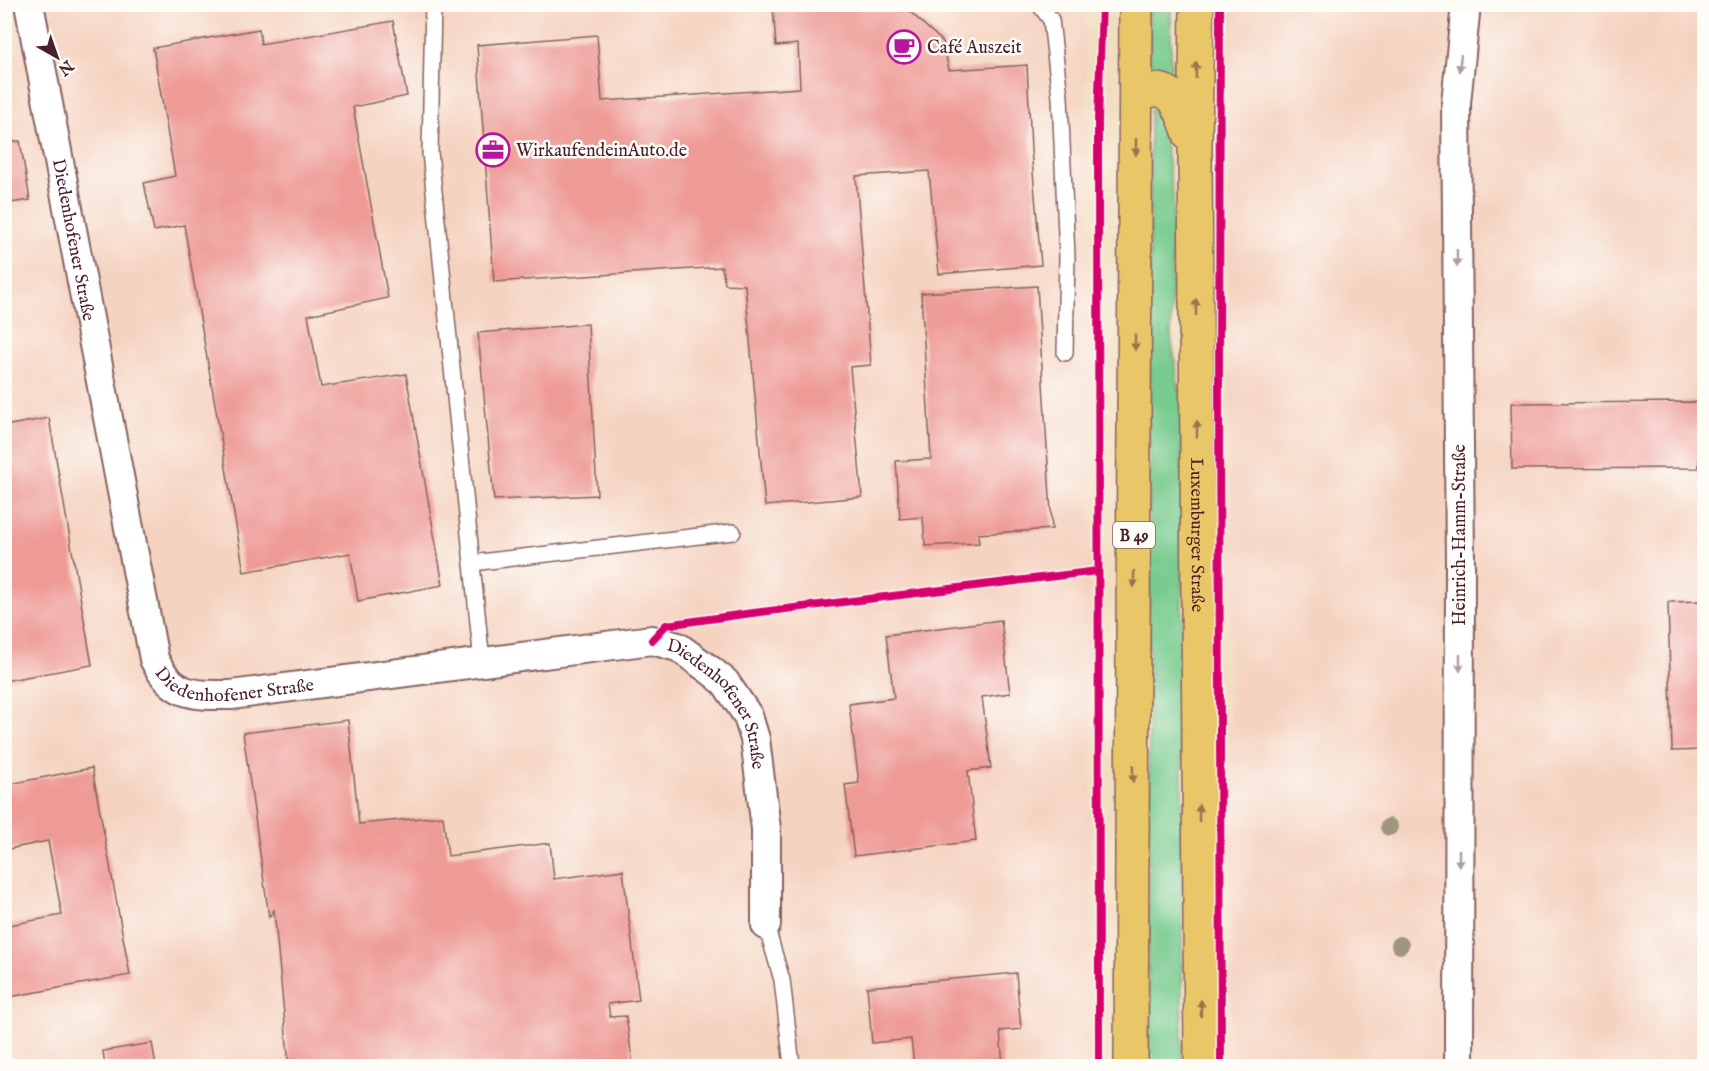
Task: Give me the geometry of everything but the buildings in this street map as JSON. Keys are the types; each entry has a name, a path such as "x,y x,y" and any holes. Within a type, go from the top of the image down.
{"main road":[{"name":"B 49","path":"1131,1066 1136,4"},
{"name":"Luxemburger Straße","path":"1197,4 1195,150 1201,1066"},
{"path":"1136,97 1144,92 1158,90 1172,96 1182,112 1195,150"}],"street":[{"name":"Diedenhofener Straße","path":"29,4 154,659 162,675 174,687 188,692 205,695 231,695 651,640 678,647 725,682 748,716 755,739 766,829 766,925"},
{"name":"Heinrich-Hamm-Straße","path":"1459,1066 1460,562 1456,103 1466,4"}],"lane":[{"path":"433,4 430,152 482,662"},
{"path":"1039,4 1051,20 1060,97 1067,257 1065,353"},
{"path":"472,563 734,532"},
{"path":"766,925 782,980 792,1066"}],"shaded area":[{"path":"55,4 1085,5 1091,377 1090,1066 5,1066 4,14"},
{"path":"1228,5 1704,5 1704,1066 1231,1066"}],"green space":[{"path":"1149,5 1171,5 1171,81 1163,73 1149,72"},
{"path":"1150,110 1160,110 1173,195 1171,337 1182,407 1182,1066 1148,1066"}],"cycle path":[{"path":"1099,1066 1098,121 1102,4"},
{"path":"1220,4 1221,1066"},
{"path":"652,640 666,625 1098,571"}],"place":[{"name":"Café Auszeit","path":"904,47"},
{"name":"WirkaufendeinAuto.de","path":"493,150"}]}
